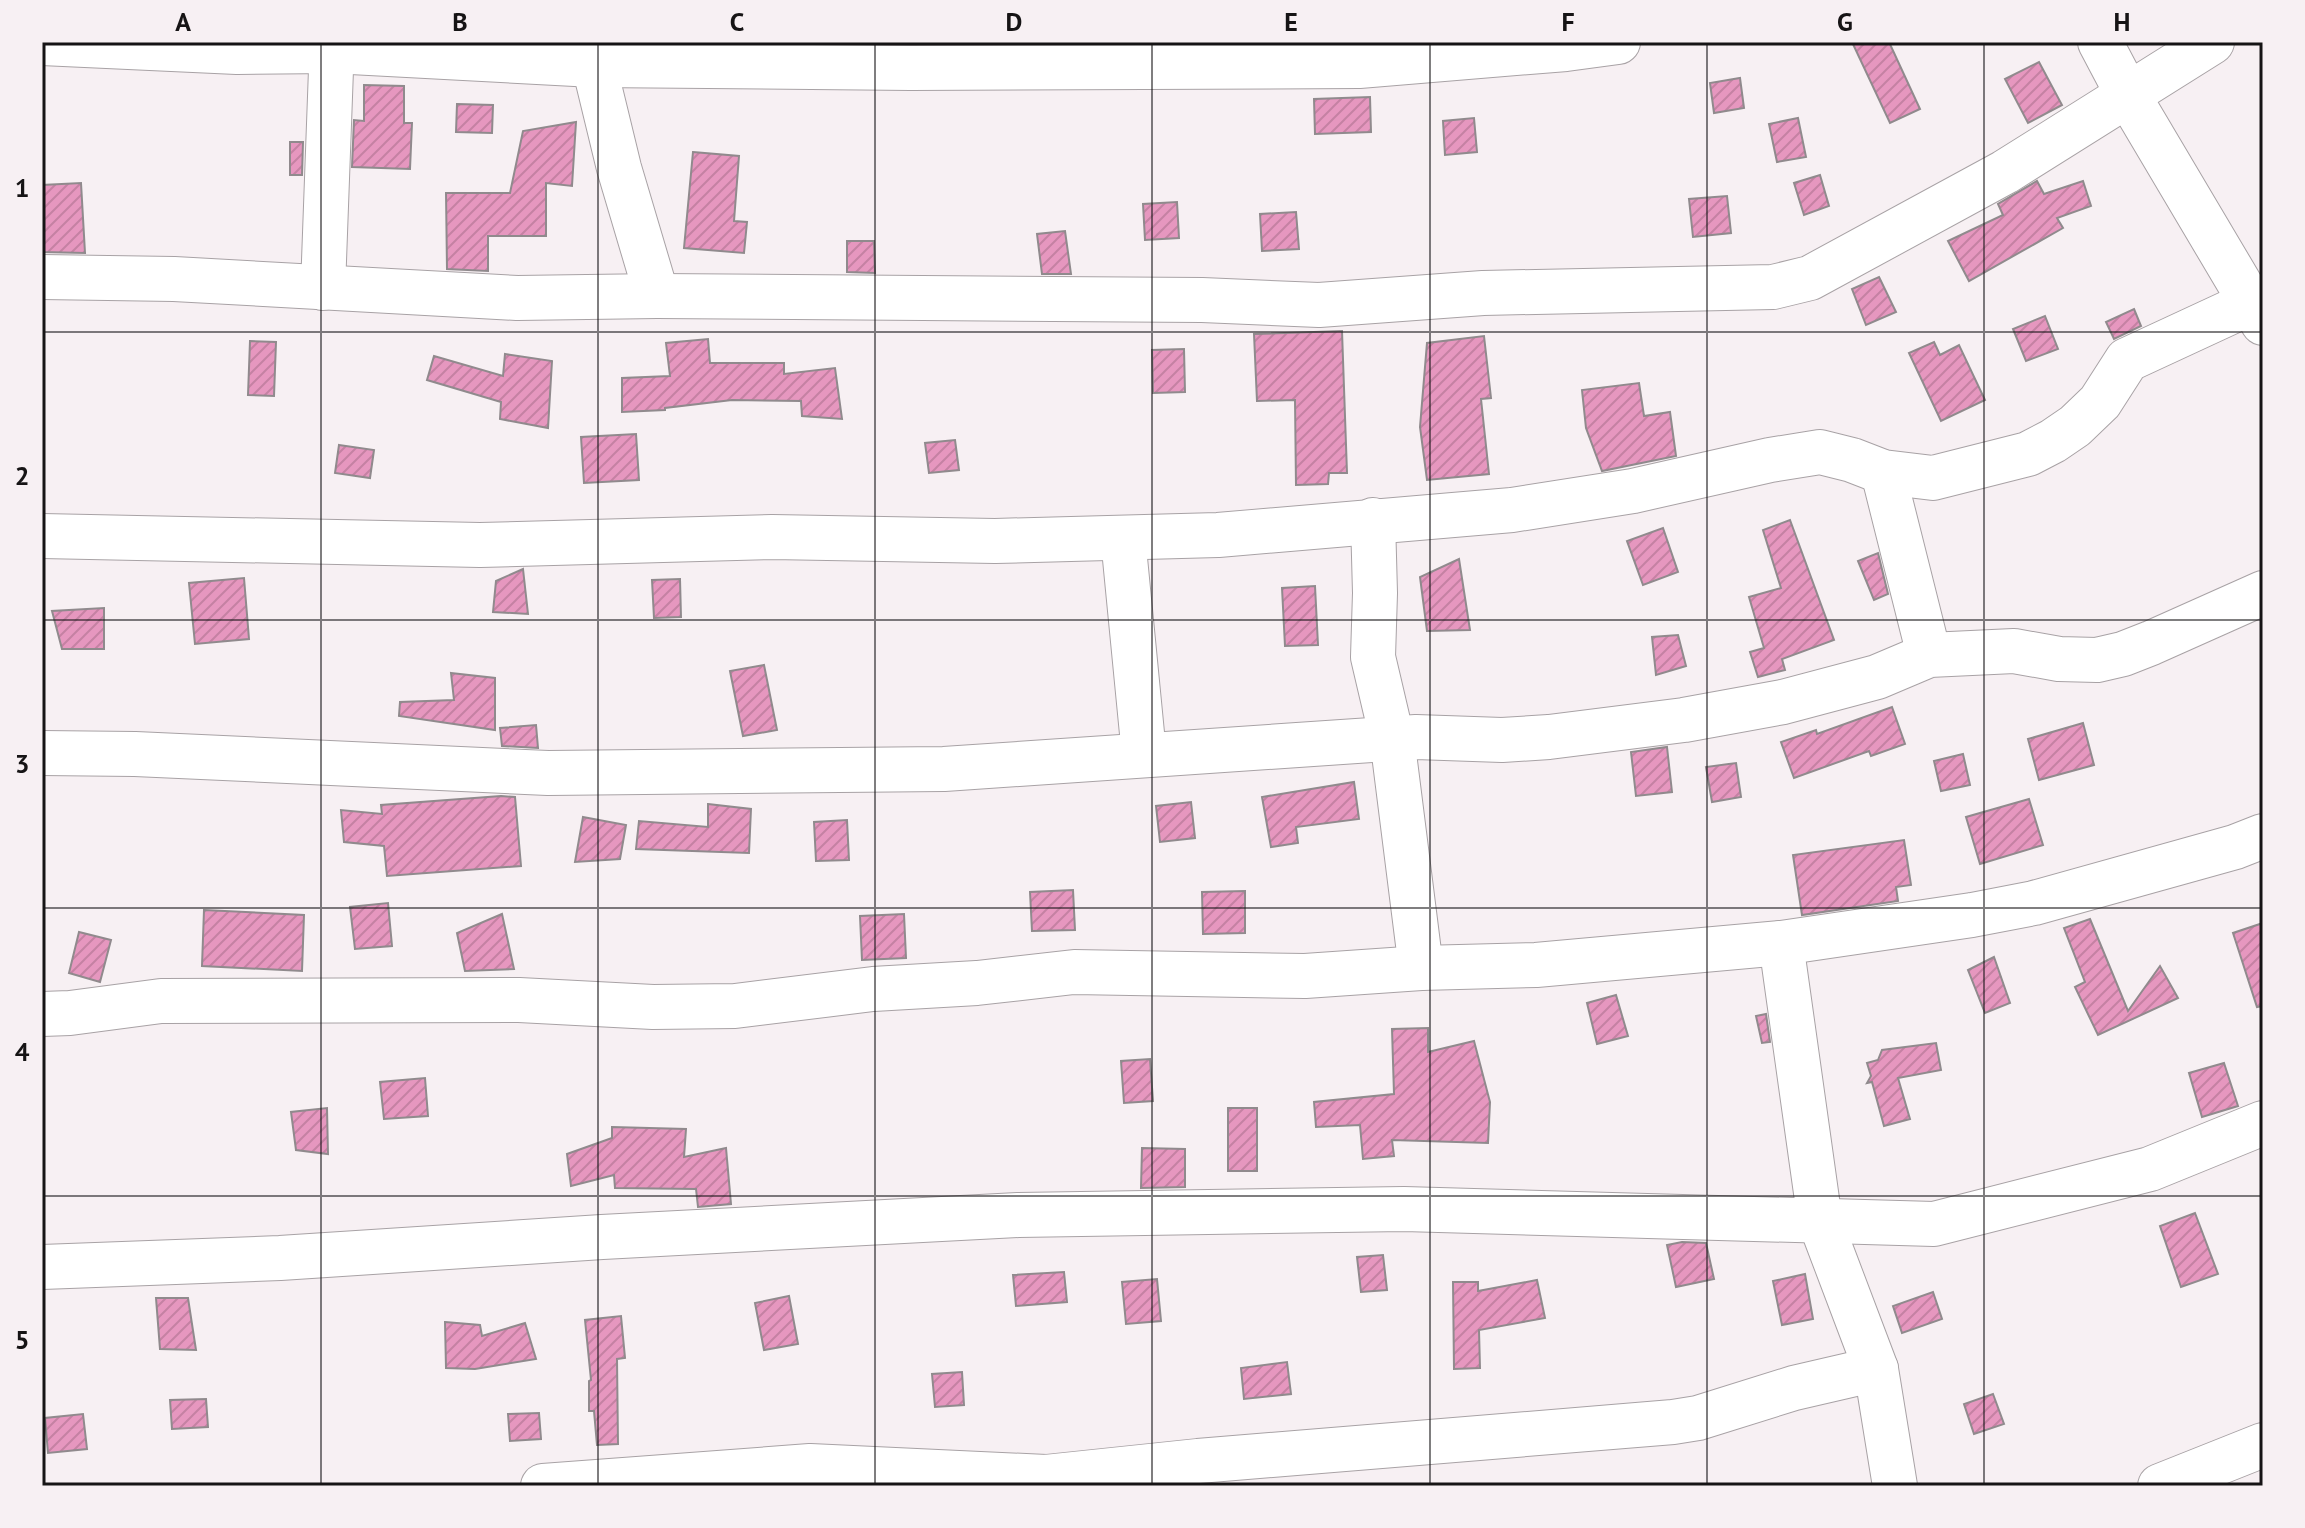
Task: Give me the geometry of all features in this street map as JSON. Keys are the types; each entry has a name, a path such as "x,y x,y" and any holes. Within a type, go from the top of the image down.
{"street":[{"path":"42,43 237,52 332,46 594,65 911,68 1359,66 1618,42"},
{"path":"42,536 480,545 772,537 995,541 1123,538 1218,535 1512,510 1633,491 1820,452 1883,472 1933,478 2028,454 2075,426 2100,402 2127,360 2253,291 2129,97 2100,42"},
{"path":"42,277 174,279 517,298 657,296 1202,300 1319,305 1483,293 1773,287 1810,278 2005,172 2129,97 2212,42"},
{"path":"323,288 332,46"},
{"path":"594,65 619,168 657,296"},
{"path":"1883,472 1929,655"},
{"path":"1373,520 1373,657 1392,738 1421,968"},
{"path":"1123,538 1144,754"},
{"path":"42,753 121,753 548,773 944,769 1392,738 1502,740 1684,720 1783,702 1877,677 1929,655 2014,651 2059,659 2097,660 2151,643 2263,593"},
{"path":"42,1014 161,1001 519,1000 653,1007 735,1006 873,989 977,983 1074,972 1305,976 1421,968 1536,965 1781,943 1972,915 2034,903 2235,847 2263,836"},
{"path":"1781,943 1820,1221 1876,1369 1895,1486"},
{"path":"42,1267 280,1258 602,1237 1048,1214 1404,1209 1723,1220 1764,1217 1820,1221 1946,1222 2150,1169 2263,1123"},
{"path":"543,1486 810,1466 1046,1477 1213,1459 1673,1422 1698,1418 1794,1388 1876,1369"},
{"path":"2160,1486 2263,1445"}],"building":[{"path":"1852,42 1889,42 1920,109 1890,123"},
{"path":"2039,62 2062,105 2028,123 2005,79"},
{"path":"1740,78 1744,108 1714,113 1710,83"},
{"path":"364,85 404,86 404,123 412,123 410,169 352,167 354,120 364,121"},
{"path":"1370,97 1371,132 1315,134 1314,99"},
{"path":"457,104 493,105 492,133 456,132"},
{"path":"1474,118 1477,152 1445,155 1443,121"},
{"path":"1798,118 1806,157 1777,162 1769,124"},
{"path":"576,122 572,186 546,183 546,236 488,236 488,271 447,269 446,193 510,193 523,131"},
{"path":"290,142 303,142 302,175 290,175"},
{"path":"693,152 739,156 734,221 747,222 744,253 684,248"},
{"path":"1820,175 1829,206 1804,215 1794,183"},
{"path":"2037,181 2044,194 2083,181 2091,206 2057,218 2063,228 1969,281 1948,241 2003,215 1998,204"},
{"path":"81,183 85,253 42,252 42,185"},
{"path":"1727,196 1731,233 1693,237 1689,199"},
{"path":"1177,202 1179,238 1145,240 1143,204"},
{"path":"1296,212 1299,249 1262,251 1260,214"},
{"path":"1065,231 1071,274 1042,274 1037,234"},
{"path":"847,241 874,241 875,273 847,272"},
{"path":"1879,277 1896,312 1866,325 1852,289"},
{"path":"2134,309 2141,326 2114,339 2106,322"},
{"path":"2045,316 2058,349 2026,361 2013,329"},
{"path":"1342,331 1347,473 1329,473 1328,484 1296,485 1295,400 1257,401 1254,334"},
{"path":"1484,336 1491,398 1481,399 1489,474 1427,480 1420,427 1427,343"},
{"path":"708,339 710,363 784,363 784,374 835,368 842,419 802,416 801,401 732,400 665,410 622,412 622,378 670,376 666,343"},
{"path":"250,341 276,342 274,396 248,395"},
{"path":"1934,342 1940,355 1959,345 1985,400 1941,421 1909,353"},
{"path":"1184,349 1185,392 1153,393 1152,350"},
{"path":"505,354 552,361 548,428 500,419 501,402 427,380 434,356 503,376"},
{"path":"1639,383 1644,416 1670,412 1676,456 1602,471 1586,428 1582,390"},
{"path":"636,434 639,480 584,483 581,437"},
{"path":"955,440 959,470 929,473 925,443"},
{"path":"339,445 374,450 370,478 335,473"},
{"path":"1790,520 1834,640 1782,659 1785,670 1758,677 1750,652 1764,648 1749,597 1781,588 1763,530"},
{"path":"1663,528 1678,572 1643,585 1627,541"},
{"path":"1878,553 1888,594 1874,600 1858,561"},
{"path":"1459,559 1470,630 1427,631 1420,577"},
{"path":"523,569 528,614 493,612 496,581"},
{"path":"244,578 249,639 195,644 189,583"},
{"path":"680,579 681,617 654,618 652,580"},
{"path":"1315,586 1318,645 1285,646 1282,588"},
{"path":"104,608 104,649 62,649 52,611"},
{"path":"1678,635 1686,666 1656,675 1652,637"},
{"path":"764,665 777,730 743,736 730,671"},
{"path":"451,673 495,678 495,730 399,716 400,702 454,700"},
{"path":"1892,707 1905,744 1871,756 1869,751 1794,778 1781,742 1816,730 1817,734"},
{"path":"2083,723 2094,765 2039,780 2028,739"},
{"path":"536,725 538,748 502,746 500,728"},
{"path":"1667,747 1672,792 1636,796 1631,752"},
{"path":"1963,754 1970,785 1941,791 1934,761"},
{"path":"1736,763 1741,797 1712,802 1706,767"},
{"path":"1354,782 1359,819 1296,827 1298,843 1271,847 1262,797"},
{"path":"515,797 521,866 387,876 384,846 344,842 341,810 382,814 381,805"},
{"path":"2029,799 2043,845 1980,864 1966,817"},
{"path":"1191,802 1195,838 1160,842 1156,806"},
{"path":"708,804 751,809 749,853 636,849 639,821 708,827"},
{"path":"583,817 626,825 620,859 575,862"},
{"path":"847,820 849,860 816,861 814,822"},
{"path":"1904,840 1911,885 1896,887 1898,901 1802,915 1793,855"},
{"path":"1073,890 1075,930 1032,931 1030,892"},
{"path":"1245,891 1245,933 1203,934 1202,892"},
{"path":"388,903 392,946 355,949 350,907"},
{"path":"204,910 304,915 302,971 202,966"},
{"path":"502,914 514,969 465,971 457,933"},
{"path":"904,914 906,958 862,960 860,916"},
{"path":"2090,919 2128,1011 2160,966 2178,998 2098,1035 2075,987 2085,982 2064,928"},
{"path":"2263,923 2263,1006 2257,1007 2233,933"},
{"path":"79,932 111,940 100,982 69,973"},
{"path":"1994,957 2010,1003 1985,1013 1968,970"},
{"path":"1616,995 1628,1036 1597,1044 1587,1003"},
{"path":"1766,1014 1770,1042 1762,1043 1756,1016"},
{"path":"1428,1028 1428,1052 1474,1041 1490,1102 1488,1143 1392,1140 1394,1156 1363,1159 1360,1125 1316,1127 1314,1102 1394,1094 1392,1029"},
{"path":"1936,1043 1941,1070 1898,1078 1910,1119 1884,1126 1872,1082 1867,1083 1871,1076 1867,1063 1878,1060 1882,1050"},
{"path":"1150,1059 1153,1101 1124,1103 1121,1061"},
{"path":"2224,1063 2238,1106 2202,1117 2189,1073"},
{"path":"425,1078 428,1116 384,1119 380,1082"},
{"path":"327,1108 328,1154 296,1150 291,1112"},
{"path":"1228,1108 1257,1108 1257,1171 1228,1171"},
{"path":"612,1127 686,1129 684,1157 726,1148 731,1204 698,1207 696,1189 615,1188 614,1175 571,1186 567,1154 612,1138"},
{"path":"1142,1148 1185,1149 1185,1187 1141,1188"},
{"path":"2195,1213 2218,1274 2181,1287 2160,1226"},
{"path":"1706,1243 1714,1279 1676,1287 1667,1245"},
{"path":"1383,1255 1387,1290 1361,1292 1357,1257"},
{"path":"1064,1272 1067,1302 1016,1306 1013,1275"},
{"path":"1805,1274 1813,1319 1782,1325 1773,1281"},
{"path":"1157,1279 1161,1321 1126,1324 1122,1282"},
{"path":"1537,1280 1545,1318 1479,1330 1480,1368 1454,1369 1453,1282 1478,1282 1478,1291"},
{"path":"1933,1292 1942,1319 1902,1333 1893,1306"},
{"path":"789,1296 798,1344 764,1350 755,1303"},
{"path":"156,1298 188,1298 196,1350 160,1349"},
{"path":"621,1316 625,1358 617,1359 618,1444 597,1445 594,1411 589,1411 591,1380 585,1320"},
{"path":"445,1322 480,1325 482,1336 525,1323 536,1359 475,1369 446,1368"},
{"path":"1287,1362 1291,1394 1244,1399 1241,1368"},
{"path":"962,1372 964,1405 935,1407 932,1374"},
{"path":"1993,1394 2004,1424 1974,1434 1964,1404"},
{"path":"206,1399 208,1427 172,1429 170,1400"},
{"path":"539,1413 541,1439 510,1441 508,1414"},
{"path":"83,1414 87,1449 48,1453 45,1418"}]}
